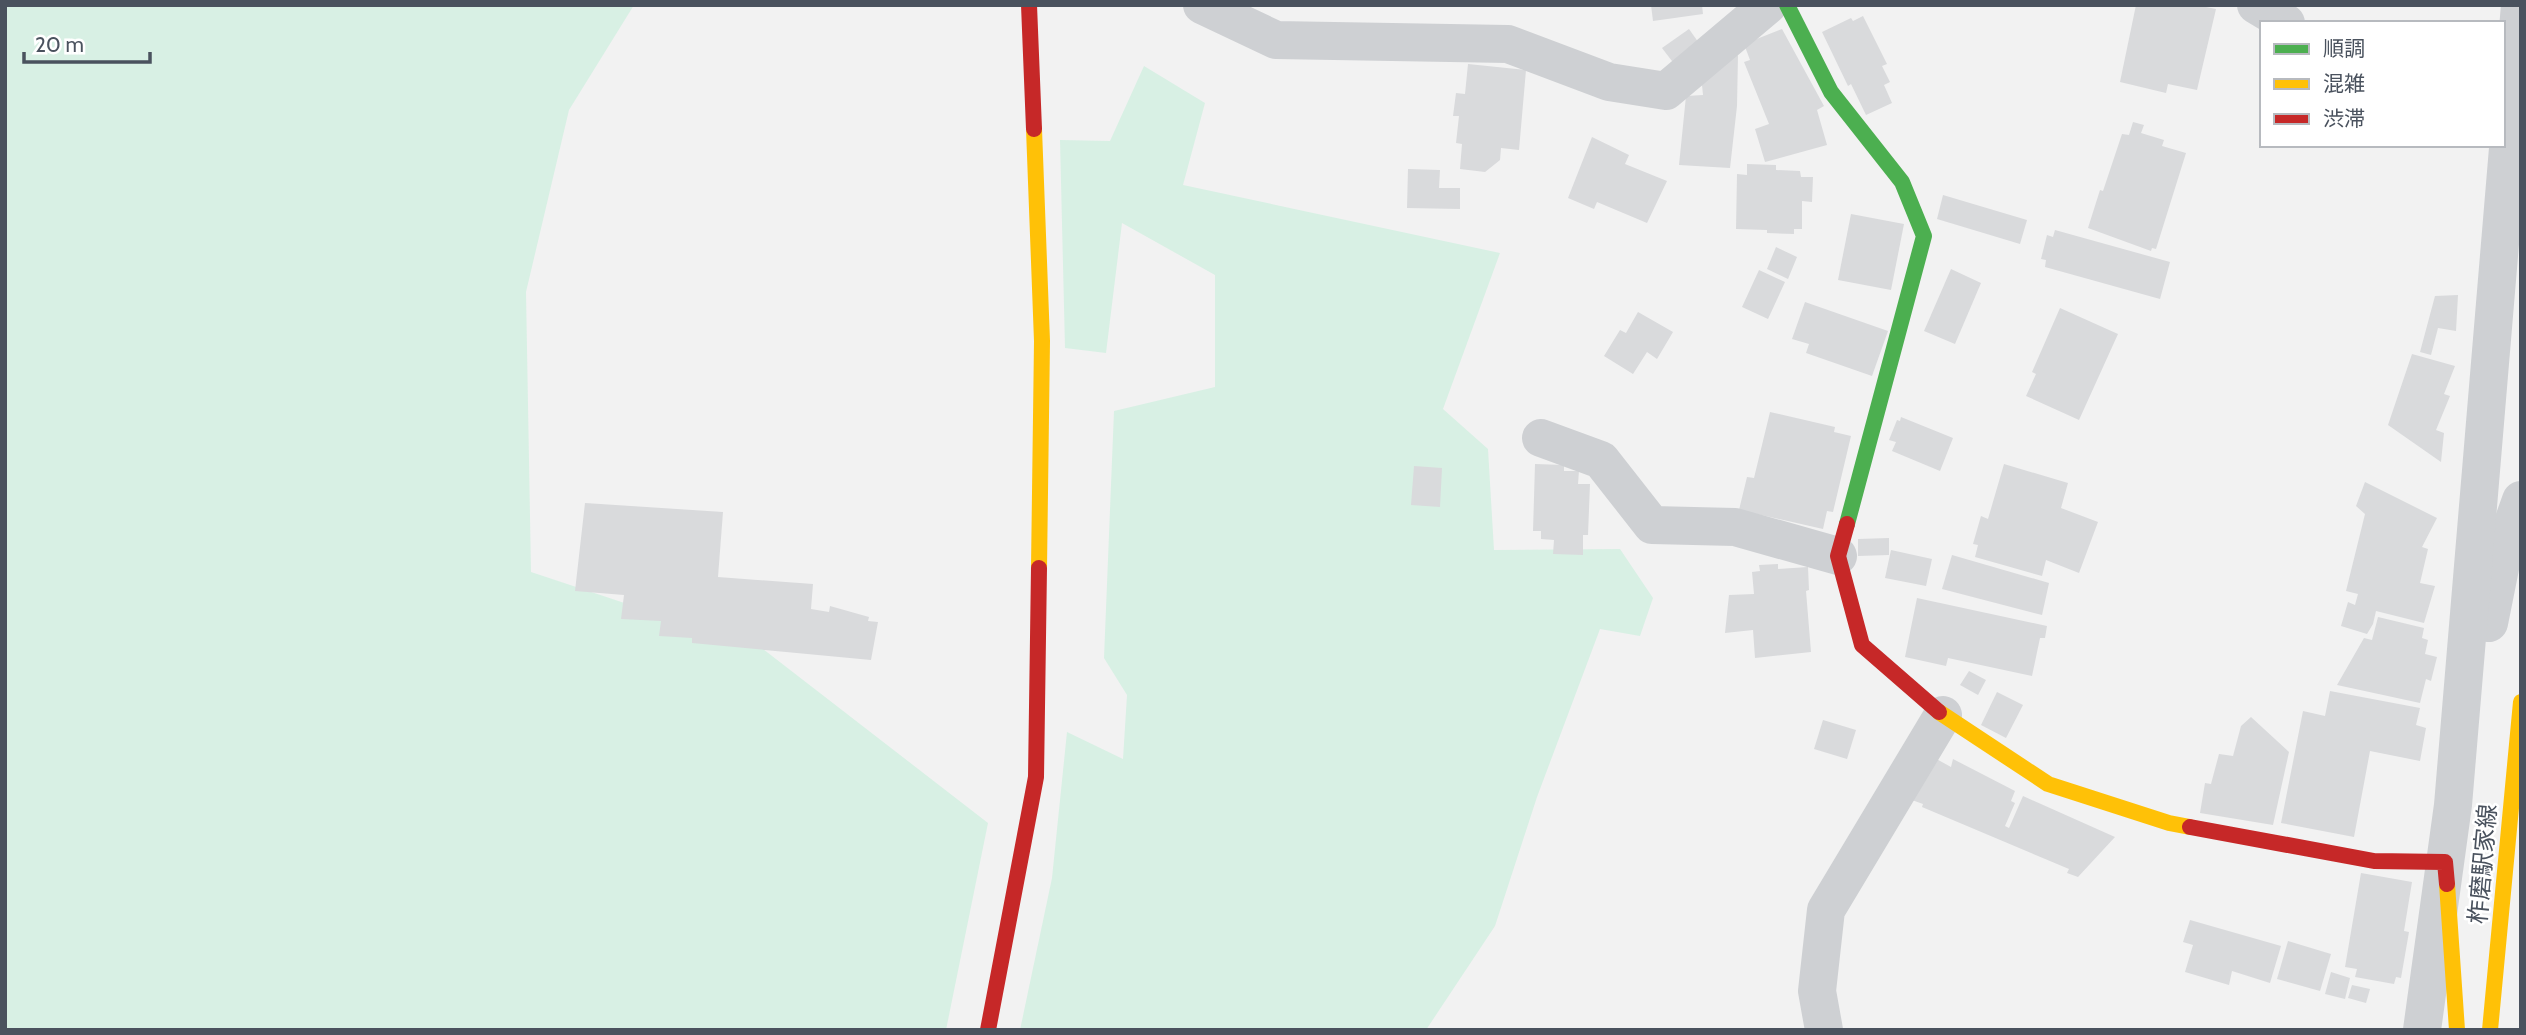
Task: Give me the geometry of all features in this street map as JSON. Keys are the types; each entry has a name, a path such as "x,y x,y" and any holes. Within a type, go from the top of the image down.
{"street":[{"path":"988,1030 1036,777 1042,341 1029,5"},
{"path":"1202,5 1276,40 1508,44 1609,82 1666,91 1768,5"},
{"path":"1787,5 1831,92 1902,182 1924,236 1838,556 1862,645 1943,715 2048,784 2169,823 2374,861 2445,862"},
{"path":"2256,5 2283,21"},
{"path":"2520,5 2506,131 2521,227"},
{"path":"2453,805 2505,147"},
{"path":"1541,438 1601,460 1652,525 1735,527 1838,556"},
{"path":"2423,1030 2453,805 2504,548 2521,500"},
{"name":"柞磨駅家線","path":"2490,1030 2521,702"},
{"path":"1824,1030 1817,990 1826,910 1943,715"},
{"path":"2445,862 2457,1030"}],"green space":[{"path":"5,5 634,5 569,110 526,292 531,572 763,649 988,823 946,1030 5,1030"},
{"path":"1144,66 1205,103 1183,185 1500,253 1443,409 1488,449 1494,550 1620,549 1653,598 1640,636 1600,629 1537,797 1495,926 1426,1030 1020,1030 1052,878 1067,732 1123,759 1127,695 1104,658 1114,411 1215,387 1215,275 1122,223 1106,353 1065,348 1060,140 1110,141"}],"building":[{"path":"1651,5 1702,5 1703,14 1653,21"},
{"path":"2136,5 2196,5 2216,9 2197,90 2168,84 2166,93 2120,82"},
{"path":"1863,16 1887,64 1882,66 1890,82 1884,85 1892,103 1866,115 1851,84 1848,86 1822,32 1851,18 1853,21"},
{"path":"1689,29 1701,46 1675,65 1662,48"},
{"path":"1782,29 1824,106 1817,110 1827,145 1765,162 1755,129 1769,124 1744,62 1750,60 1744,44"},
{"path":"1738,55 1737,106 1730,168 1679,165 1686,96 1703,95 1701,75"},
{"path":"1468,64 1526,70 1519,150 1501,148 1500,160 1485,172 1460,169 1462,144 1456,143 1459,116 1453,116 1456,93 1465,94"},
{"path":"2133,122 2144,125 2141,133 2164,140 2162,146 2186,153 2156,249 2152,248 2151,251 2088,228 2122,134 2129,135"},
{"path":"1592,137 1629,155 1625,164 1667,181 1647,223 1597,202 1594,209 1568,198"},
{"path":"1747,164 1776,165 1776,170 1800,171 1801,177 1813,177 1812,202 1802,201 1802,229 1794,229 1794,234 1736,229 1737,174 1747,175"},
{"path":"1408,169 1440,170 1439,188 1460,188 1460,209 1407,208"},
{"path":"1943,195 2027,220 2020,244 1937,219"},
{"path":"1851,214 1904,224 1891,290 1838,280"},
{"path":"2055,230 2170,262 2160,299 2045,267 2046,260 2041,259 2047,235 2053,237"},
{"path":"1776,247 1797,257 1788,279 1767,269"},
{"path":"1951,269 1981,283 1955,344 1924,331"},
{"path":"1759,270 1785,282 1768,319 1742,307"},
{"path":"2458,295 2456,331 2438,328 2431,355 2420,352 2435,296"},
{"path":"1805,302 1888,331 1872,376 1806,353 1809,344 1792,339"},
{"path":"2060,308 2118,334 2079,420 2026,396 2036,374 2032,372"},
{"path":"1638,312 1673,332 1657,359 1647,352 1633,374 1604,356 1620,330 1626,333"},
{"path":"2412,354 2455,366 2444,394 2450,396 2436,430 2444,433 2441,462 2388,425"},
{"path":"1770,412 1835,427 1834,432 1851,436 1833,512 1827,511 1823,529 1739,510 1747,477 1754,478"},
{"path":"1901,417 1953,438 1940,471 1892,451 1896,442 1889,440 1897,420 1900,421"},
{"path":"1535,464 1564,465 1564,471 1579,471 1578,484 1590,484 1588,535 1583,535 1583,555 1553,554 1554,540 1541,539 1541,531 1533,531"},
{"path":"2004,464 2068,483 2061,508 2098,522 2079,573 2046,560 2042,576 1975,557 1978,545 1973,544 1981,516 1988,519"},
{"path":"1414,466 1442,468 1440,507 1411,505"},
{"path":"2365,482 2437,518 2422,547 2428,549 2420,583 2435,586 2424,623 2376,611 2367,634 2341,626 2348,602 2355,605 2358,594 2346,591 2365,514 2356,506"},
{"path":"585,503 723,512 718,577 813,584 811,609 829,612 830,606 869,617 868,621 878,622 871,660 692,643 692,638 659,636 661,621 621,619 624,595 575,591"},
{"path":"1889,538 1889,555 1858,556 1858,539"},
{"path":"1891,550 1932,559 1926,586 1885,578"},
{"path":"1952,555 2049,583 2042,615 1942,589"},
{"path":"1778,564 1778,569 1808,567 1809,590 1806,591 1811,652 1755,658 1753,630 1725,633 1729,595 1754,594 1752,572 1760,571 1759,565"},
{"path":"1917,598 2047,626 2045,638 2040,638 2032,676 1948,658 1946,666 1905,657"},
{"path":"2378,617 2424,628 2422,638 2428,640 2425,654 2437,657 2431,681 2426,679 2420,703 2337,685 2364,638 2372,640"},
{"path":"1969,671 1986,680 1978,695 1960,685"},
{"path":"2330,691 2420,708 2416,725 2426,728 2420,761 2370,751 2354,837 2281,823 2303,711 2325,716"},
{"path":"1997,692 2023,705 2006,738 1981,725"},
{"path":"2251,717 2289,752 2273,825 2200,813 2205,783 2211,784 2219,754 2233,756 2241,726"},
{"path":"1823,720 1856,730 1847,759 1814,749"},
{"path":"1931,756 1951,767 1953,759 2015,791 2011,801 2015,803 2005,826 2009,828 2023,796 2115,837 2078,877 2067,873 2069,869 1922,807 1923,804 1909,799"},
{"path":"2361,873 2412,882 2404,931 2409,932 2401,978 2396,977 2394,984 2355,977 2357,969 2345,967"},
{"path":"2190,920 2281,946 2270,983 2232,971 2229,985 2185,972 2193,945 2183,942"},
{"path":"2288,941 2331,954 2320,991 2277,979"},
{"path":"2331,972 2350,978 2345,999 2325,994"},
{"path":"2352,985 2370,989 2366,1003 2348,998"}],"traffic: fast":[{"path":"1787,5 1831,92 1902,182 1924,236 1847,524"}],"traffic: slow":[{"path":"1034,129 1042,341 1039,568"},
{"path":"2490,1030 2521,702"},
{"path":"1939,712 2048,784 2169,823 2190,827"},
{"path":"2447,884 2457,1030"}],"traffic: jam":[{"path":"1029,5 1034,129"},
{"path":"1847,524 1838,556 1862,645 1939,712"},
{"path":"988,1030 1036,777 1039,568"},
{"path":"2190,827 2374,861 2445,862 2447,884"}]}
